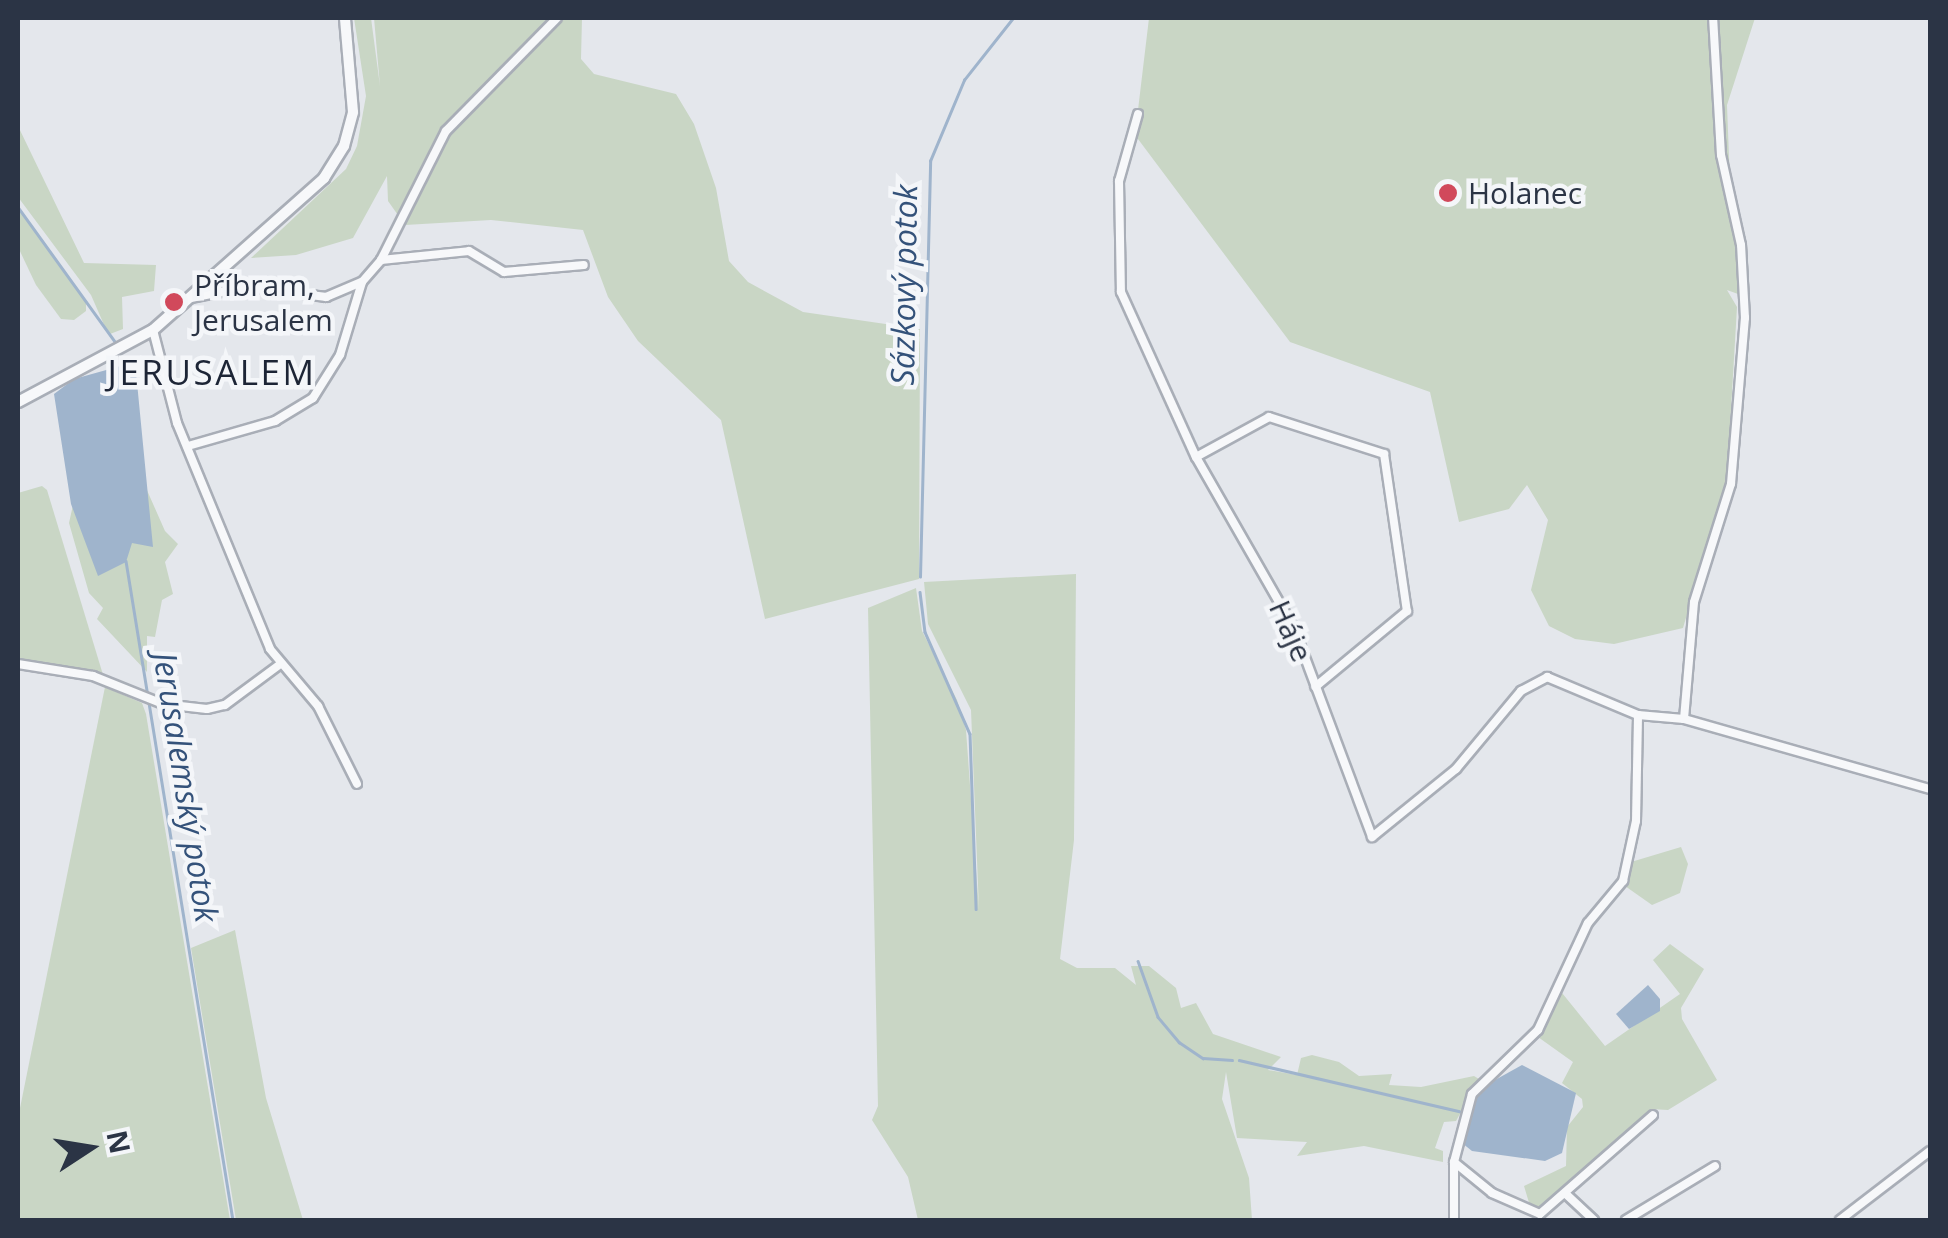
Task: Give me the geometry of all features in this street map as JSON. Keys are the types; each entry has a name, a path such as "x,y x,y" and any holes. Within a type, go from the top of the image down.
{"street":[{"path":"18,402 153,330 335,163 353,112 345,18"},
{"path":"188,446 276,421 314,398 340,356 362,282 381,260 446,131 557,18"},
{"path":"1684,719 1689,627 1731,484 1744,318 1742,245 1720,155 1713,18"},
{"name":"Háje","path":"1138,114 1119,181 1121,292 1196,457 1294,628 1372,836 1456,768 1538,679 1557,680 1638,715 1684,719 1930,789"},
{"path":"381,260 469,251 504,272 584,265"},
{"path":"191,298 246,288 314,299 362,282"},
{"path":"153,330 188,446 279,666 318,706 356,784"},
{"path":"1196,457 1269,417 1384,454 1408,611 1314,687"},
{"path":"18,664 93,676 146,699 220,708 279,666"},
{"path":"1454,1220 1454,1162 1472,1094 1538,1030 1588,922 1623,880 1636,821 1638,715"},
{"path":"1454,1162 1492,1193 1531,1212 1550,1211 1653,1115"},
{"path":"1840,1220 1930,1150"},
{"path":"1626,1220 1716,1166"},
{"path":"1567,1194 1594,1220"}],"green space":[{"path":"354,18 371,18 380,86 374,18 582,18 581,59 594,74 676,94 694,124 716,188 729,261 748,282 803,312 920,329 919,579 765,619 721,420 638,341 608,297 583,230 491,220 405,225 388,201 387,176 353,238 296,255 251,258 346,169 357,146 366,96"},
{"path":"1149,18 1755,18 1727,105 1730,183 1746,239 1738,294 1727,290 1737,307 1727,478 1683,628 1614,644 1575,639 1549,626 1531,590 1548,520 1527,485 1509,509 1459,522 1430,392 1290,342 1135,135"},
{"path":"18,126 84,263 156,265 154,291 122,297 123,329 110,334 91,295 18,197"},
{"path":"18,208 86,301 86,311 74,320 61,319 36,285 18,247"},
{"path":"42,486 47,490 104,678 18,661 18,493"},
{"path":"146,488 165,531 178,544 165,562 173,594 162,600 155,637 147,636 147,672 97,619 103,608 89,593 69,523 73,505 149,541"},
{"path":"1076,574 1074,840 1060,959 1077,968 1115,968 1136,985 1131,966 1149,966 1176,988 1181,1008 1196,1003 1213,1034 1281,1057 1268,1070 1297,1075 1301,1058 1312,1055 1339,1062 1359,1076 1392,1074 1389,1085 1421,1087 1474,1076 1479,1079 1456,1121 1444,1122 1435,1148 1443,1151 1443,1162 1364,1146 1297,1156 1307,1142 1237,1138 1226,1072 1222,1099 1249,1178 1252,1220 918,1220 908,1177 872,1120 878,1106 868,608 916,588 922,631 957,700 966,730 979,910 971,710 928,624 924,582"},
{"path":"105,687 142,703 146,714 230,1220 18,1220 18,1118"},
{"path":"1681,847 1688,864 1680,893 1652,905 1625,886 1631,862"},
{"path":"235,930 266,1098 303,1220 236,1220 191,948"},
{"path":"1670,944 1704,969 1681,1008 1682,1019 1717,1080 1668,1110 1651,1109 1545,1208 1530,1206 1524,1186 1566,1166 1567,1127 1583,1107 1582,1099 1562,1083 1573,1062 1538,1037 1558,988 1605,1046 1680,994 1653,960"}],"water":[{"path":"135,362 153,547 132,543 126,562 98,576 71,504 54,394 74,379"},
{"path":"1648,985 1660,999 1660,1011 1629,1029 1616,1014"},
{"path":"1522,1065 1576,1093 1562,1153 1545,1161 1472,1151 1462,1143 1466,1113 1486,1085"}],"waterway":[{"name":"Sázkový potok","path":"920,577 930,161 964,80 1013,18"},
{"name":"Jerusalemský potok","path":"18,207 116,343"},
{"name":"Jerusalemský potok","path":"126,561 233,1220"},
{"name":"Sázkový potok","path":"920,592 925,632 970,734 976,909"},
{"name":"Sázkový potok","path":"1138,961 1158,1017 1179,1042 1203,1058 1232,1060"},
{"name":"Sázkový potok","path":"1239,1060 1459,1111"}],"place":[{"name":"Holanec","path":"1448,193"},
{"name":"Příbram, Jerusalem","path":"174,302"}],"district":[{"name":"JERUSALEM","path":"212,372"}]}
